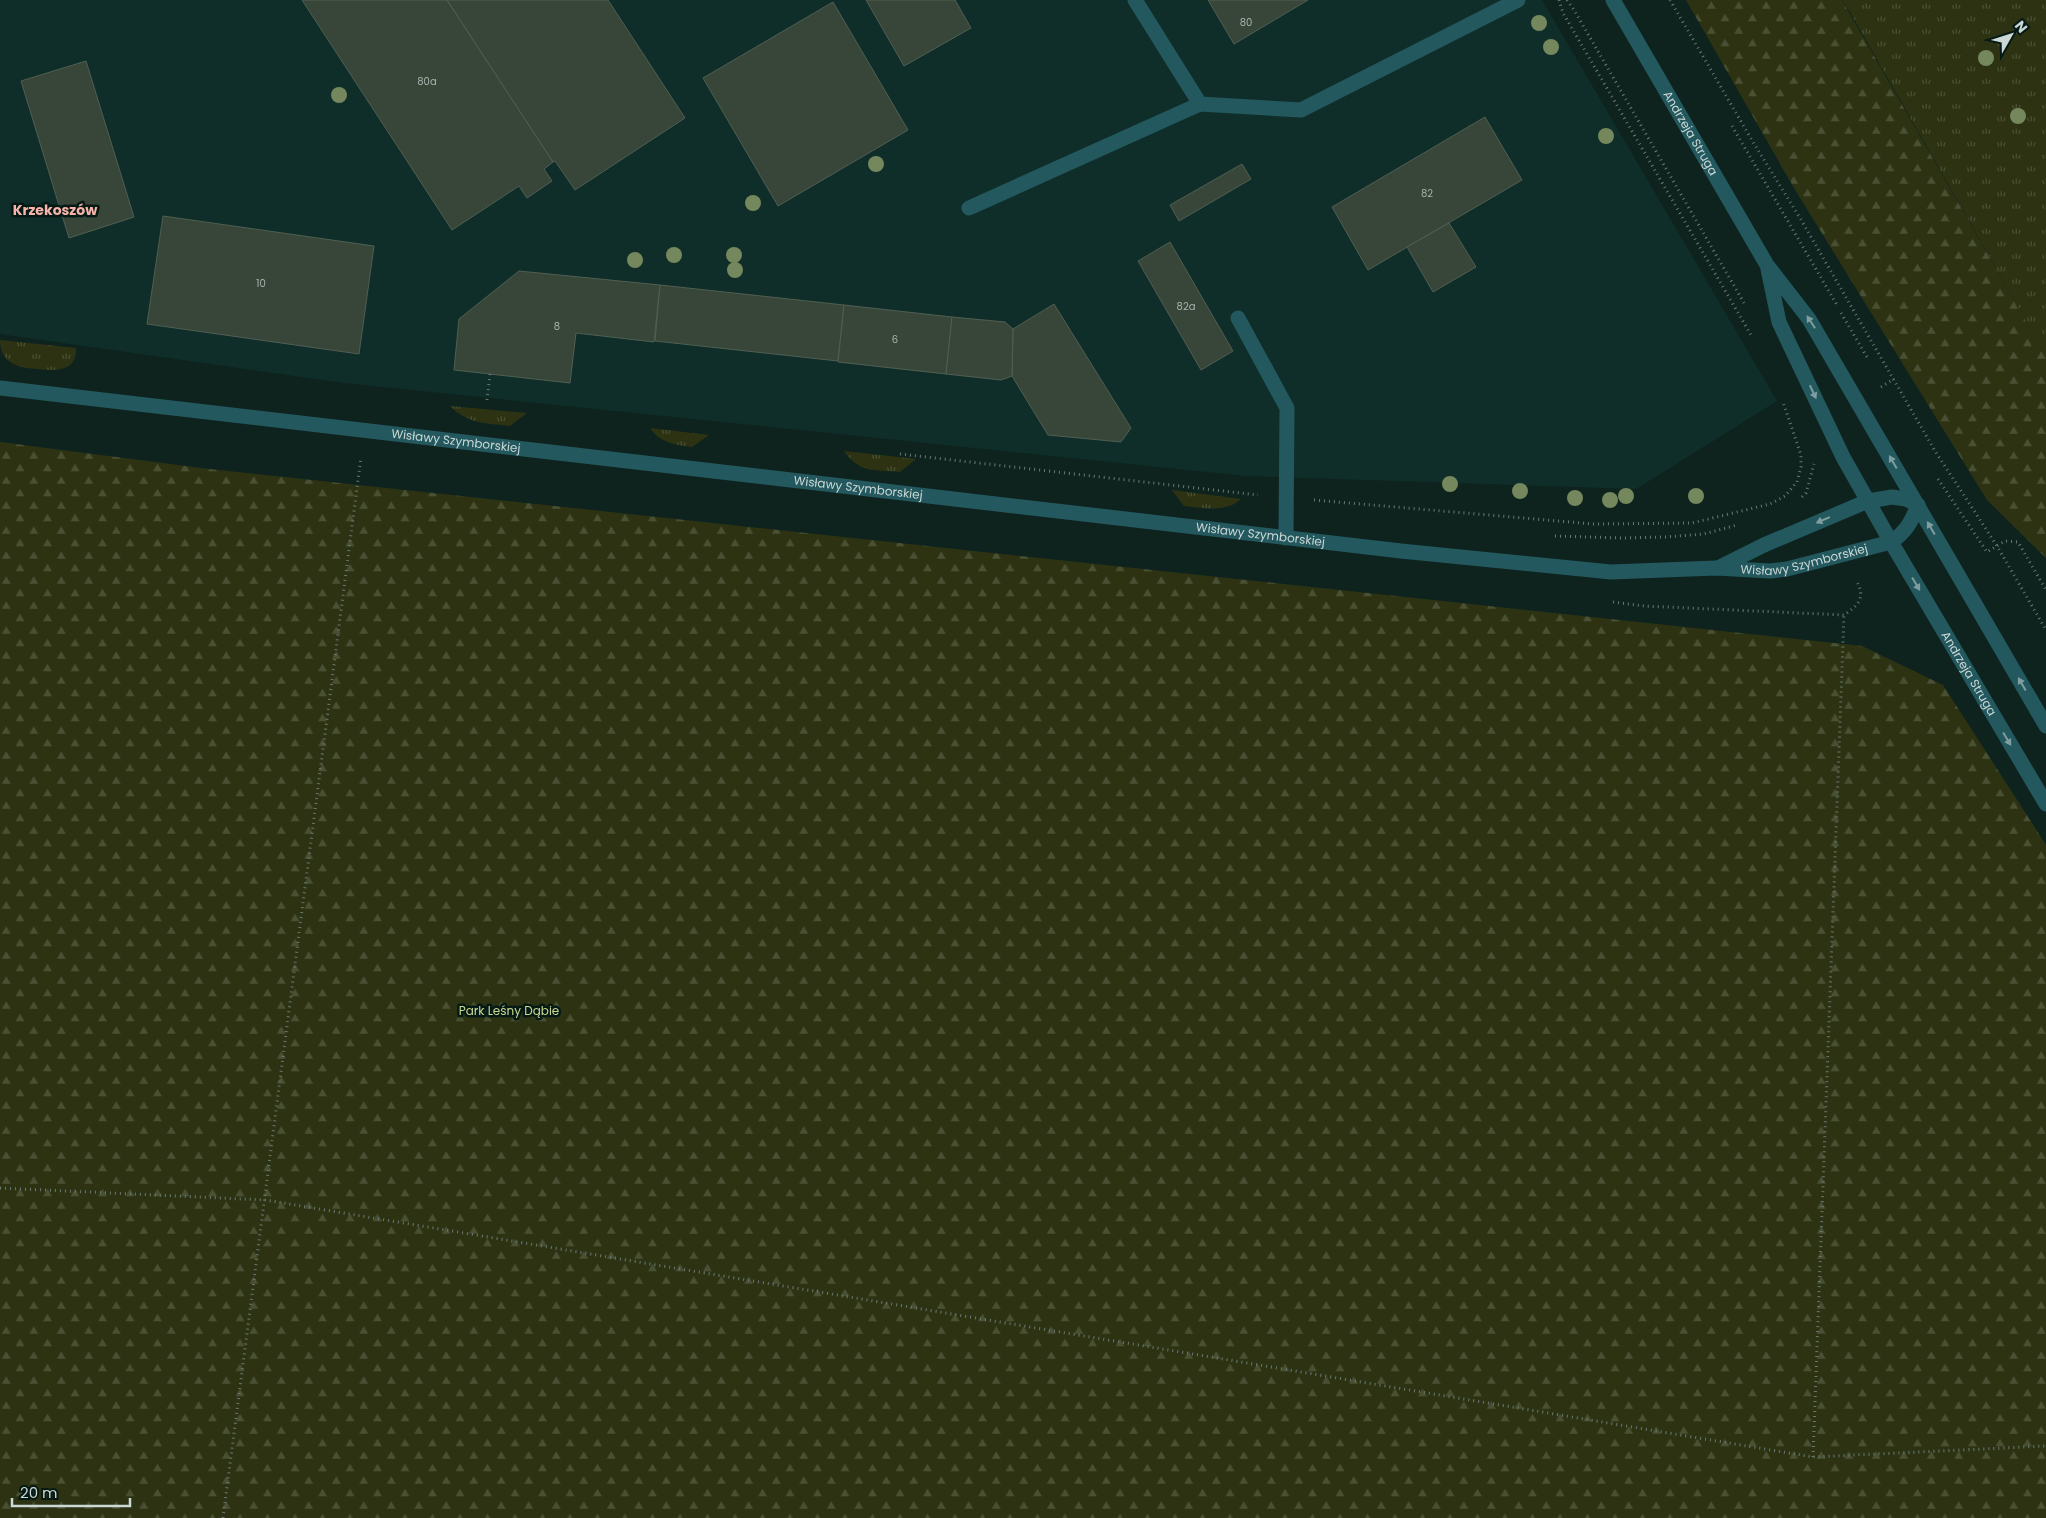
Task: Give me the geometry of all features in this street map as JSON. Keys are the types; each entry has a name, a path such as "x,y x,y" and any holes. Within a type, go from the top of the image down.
{"street":[{"path":"1135,0 1200,104"},
{"path":"969,208 1200,104 1301,110 1518,0"},
{"name":"Andrzeja Struga","path":"1613,0 1767,265 1809,319 2046,726"},
{"name":"Andrzeja Struga","path":"1767,265 1779,322 1843,457 2046,804"},
{"path":"1238,318 1287,408 1286,538"},
{"name":"Wisławy Szymborskiej","path":"0,388 1286,538 1583,570 1612,572 1716,568 1770,571 1787,569 1891,542"},
{"path":"1868,501 1892,497 1906,499 1918,504 1909,526 1901,536 1891,542"},
{"name":"Wisławy Szymborskiej","path":"1716,568 1771,542 1868,501"}],"path":[{"path":"1559,0 1568,22 1752,337"},
{"path":"1567,0 1745,305"},
{"path":"1670,0 1935,451 1997,546 2046,630"},
{"path":"1732,126 1869,363"},
{"path":"487,400 490,374"},
{"path":"1878,381 1886,395"},
{"path":"900,454 1220,491 1593,524 1692,523 1770,504 1785,496 1797,482 1801,467 1801,455 1782,399"},
{"path":"223,1518 365,430"},
{"path":"1800,498 1806,493 1814,462"},
{"path":"1935,475 1987,552 2005,542 2018,542 2046,590"},
{"path":"1548,537 1665,537 1704,534 1740,524"},
{"path":"1606,602 1644,606 1844,615 1854,609 1861,598 1861,588 1852,573"},
{"path":"2041,581 2046,580"},
{"path":"1813,1457 1844,615"},
{"path":"0,1188 265,1200 1813,1457 2046,1446"}],"shaded area":[{"path":"0,0 1542,0 1777,401 1636,489 1246,476 344,383 0,334"}],"green space":[{"path":"1686,0 1842,0 2046,356 2046,558 1987,500 1797,193"},
{"path":"1842,0 2046,0 2046,356 1850,12"},
{"path":"0,340 76,348 75,356 69,366 58,370 18,366 3,355"},
{"path":"450,406 527,413 510,426 478,422 457,412"},
{"path":"650,428 709,435 692,447 663,440"},
{"name":"Park Leśny Dąbie","path":"0,442 209,469 1862,646 1943,685 2046,845 2046,1518 0,1518"},
{"path":"844,451 916,459 900,472 875,470 856,464"},
{"path":"1172,490 1241,499 1221,508 1184,506"}],"building":[{"path":"302,0 447,0 553,162 544,169 552,181 527,198 519,186 452,230"},
{"path":"447,0 608,0 685,118 575,190 555,161 553,162"},
{"path":"866,0 955,0 971,28 904,66"},
{"path":"1208,0 1308,0 1234,44"},
{"path":"833,2 908,130 778,206 703,78"},
{"path":"86,61 134,217 69,238 21,81"},
{"path":"1485,117 1522,180 1368,270 1332,207"},
{"path":"1242,164 1251,179 1179,221 1170,205"},
{"path":"163,216 374,246 359,354 147,324"},
{"path":"1449,223 1476,267 1433,292 1407,247"},
{"path":"1170,242 1233,351 1201,370 1138,261"},
{"path":"519,271 660,285 654,342 576,333 570,383 454,370 459,319"},
{"path":"660,285 844,305 838,361 655,341"},
{"path":"1054,304 1131,428 1121,442 1048,435 1012,376 1013,329"},
{"path":"844,305 952,317 946,374 838,362"},
{"path":"952,317 1005,322 1013,329 1012,376 1001,380 946,374"}],"district":[{"name":"Krzekoszów","path":"55,210"}]}
